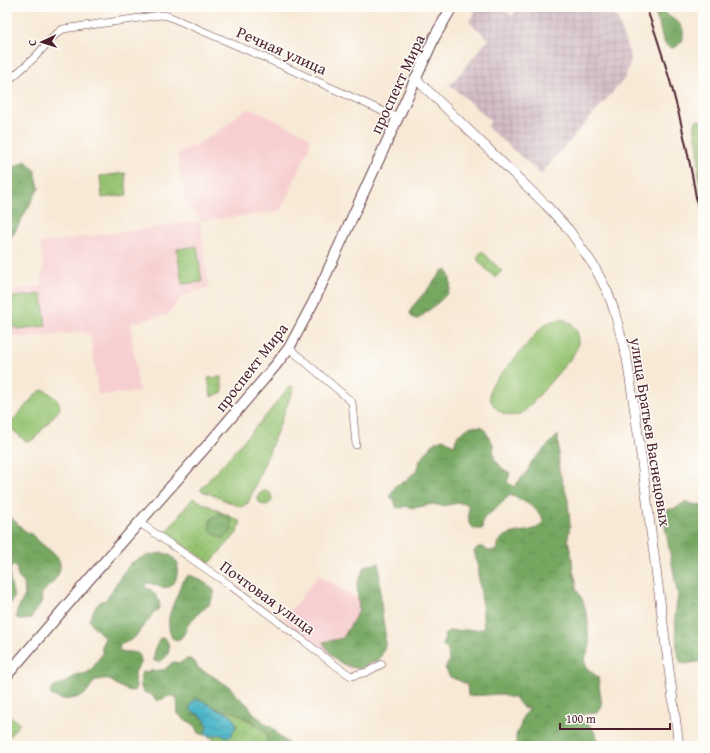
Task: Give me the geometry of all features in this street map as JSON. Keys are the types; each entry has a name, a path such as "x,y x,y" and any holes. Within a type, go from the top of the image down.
{"main road":[{"name":"проспект Мира","path":"7,675 247,399 289,348 314,301 435,36 452,7"},
{"name":"улица Братьев Васнецовых","path":"416,78 546,204 569,230 594,266 608,292 627,359 679,746"}],"street":[{"name":"Речная улица","path":"7,82 63,29 161,15 174,19 261,56 398,118"},
{"path":"289,348 352,402 356,445"},
{"name":"Почтовая улица","path":"140,523 231,586 351,676 367,672 382,664"}],"shaded area":[{"path":"478,7 500,7 512,16 517,10 520,12 524,7 614,7 631,59 625,78 541,174 487,127 491,121 450,85 489,39 469,22"},
{"path":"248,109 254,110 305,134 310,139 309,148 282,208 276,212 200,221 196,213 186,206 179,170 178,155 182,151 195,146 226,126 240,113"},
{"path":"200,221 209,287 181,297 168,315 131,323 139,392 98,395 91,336 84,332 22,338 7,334 7,290 42,286 41,275 44,271 40,243"},
{"path":"319,575 379,612 379,650 370,666 350,670 284,619"}],"green space":[{"path":"653,7 663,7 667,15 681,26 683,30 683,37 676,47 670,47 664,43"},
{"path":"696,120 700,120 703,125 703,195 699,178 698,148 695,131"},
{"path":"26,161 35,170 39,188 13,235 7,236 7,170"},
{"path":"125,173 127,195 102,198 100,176"},
{"path":"197,246 202,282 182,284 177,249"},
{"path":"482,251 502,271 495,278 478,261 478,256"},
{"path":"443,270 447,270 451,284 450,289 441,300 420,318 416,319 412,317 410,313 412,307"},
{"path":"42,294 46,326 18,329 7,324 7,298"},
{"path":"565,320 570,323 578,334 578,346 572,357 525,411 519,415 507,415 502,413 494,406 490,397 490,391 493,383 541,328 549,322"},
{"path":"221,377 223,392 211,397 208,378"},
{"path":"292,386 294,388 248,503 241,507 200,490 288,388"},
{"path":"44,390 56,399 60,409 35,438 25,441 12,429 11,423 37,393"},
{"path":"471,426 483,427 493,444 494,458 502,468 510,473 507,482 514,487 528,470 531,462 558,435 559,470 568,500 570,525 568,539 573,571 576,580 576,588 583,601 588,620 590,646 584,660 589,670 598,677 602,706 597,713 585,714 578,718 581,722 587,722 593,729 600,746 516,746 516,735 522,718 529,708 524,709 515,697 508,697 502,694 468,696 467,684 450,677 445,668 449,662 448,651 443,646 445,634 448,631 484,629 478,574 479,567 474,551 478,547 483,547 488,551 496,550 499,542 506,535 532,530 537,528 544,521 534,508 510,495 483,519 482,529 474,529 469,524 468,504 459,503 442,506 433,504 414,508 406,506 400,508 396,507 394,499 390,496 396,485 404,482 416,471 420,460 435,442 443,439 454,445 458,435"},
{"path":"262,491 268,491 272,495 272,501 268,505 262,505 258,501 258,495"},
{"path":"193,498 241,522 237,533 210,563 165,533"},
{"path":"686,501 691,504 703,505 703,661 686,664 681,663 677,648 675,618 678,596 665,527 665,515 666,510 676,508"},
{"path":"219,513 231,517 232,531 223,539 209,529 211,518"},
{"path":"7,517 11,517 25,531 31,534 57,556 60,563 58,575 43,592 39,607 31,618 25,620 20,620 16,617 17,611 25,595 24,583 18,576 15,565 10,568 10,580 14,597 11,603 7,603 7,558 13,556 7,553"},
{"path":"161,553 171,556 178,563 175,580 173,584 167,588 146,583 145,588 150,589 154,593 160,606 135,637 120,645 119,650 134,652 140,655 141,664 138,666 136,672 136,687 134,691 129,691 109,680 102,679 93,683 81,697 61,699 52,696 50,693 54,687 69,681 76,675 87,673 102,655 102,644 105,638 94,627 89,619 96,606 109,596 120,577 131,563 145,556"},
{"path":"379,563 381,606 385,636 384,647 379,660 360,669 347,666 338,661 330,653 323,642 343,638 359,610 357,584 365,566"},
{"path":"189,575 204,582 215,592 209,605 191,621 184,634 177,640 172,638 170,634 169,617 181,583"},
{"path":"160,638 165,638 169,645 169,652 163,660 159,662 154,661 154,658"},
{"path":"186,659 190,659 195,662 198,668 230,687 236,695 247,704 256,716 274,729 290,746 264,746 267,739 266,734 256,725 236,713 222,711 198,699 190,706 192,711 202,717 206,722 206,735 200,734 192,723 183,719 178,714 177,698 171,696 161,700 155,700 151,694 142,690 140,682 142,672 164,670 173,662 180,663"},
{"path":"225,711 240,715 262,729 266,733 267,738 264,746 218,746 212,738 208,736 220,734 225,736 231,735 236,727 233,718"},
{"path":"10,716 20,723 7,739 7,720"}],"water":[{"path":"198,699 232,716 236,727 230,737 222,735 206,735 207,724 205,719 192,711 190,708 193,702"}],"railway":[{"path":"646,7 665,64 681,123 688,152 703,242"}]}
